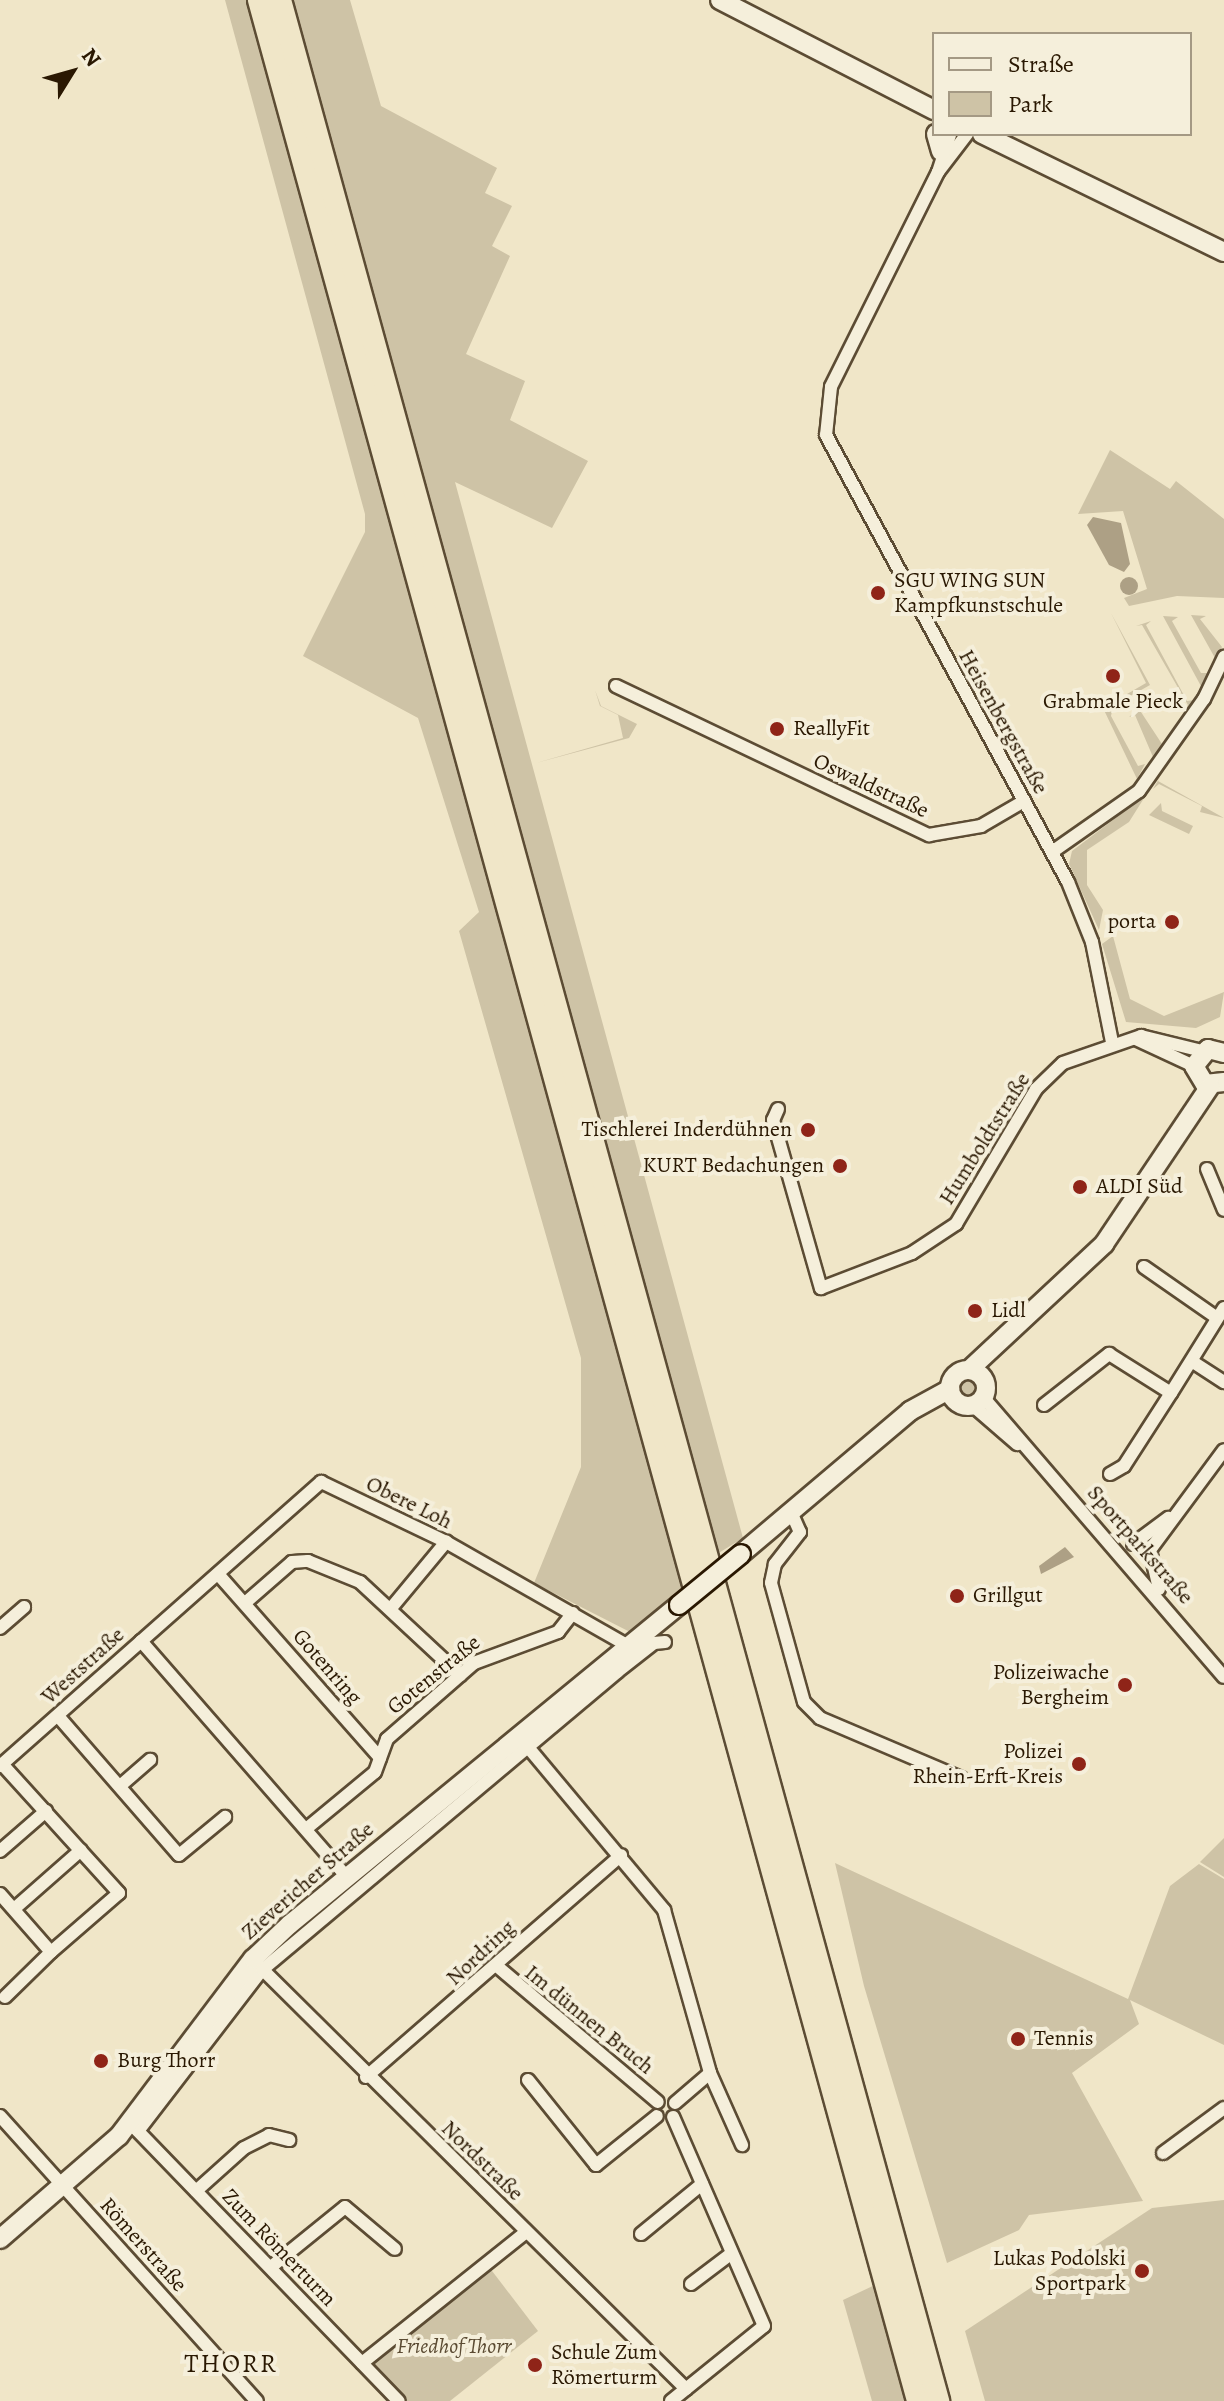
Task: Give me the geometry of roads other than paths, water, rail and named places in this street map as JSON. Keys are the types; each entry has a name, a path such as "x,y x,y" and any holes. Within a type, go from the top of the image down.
{"highway":[{"path":"259,0 918,2401"},
{"path":"280,0 938,2401"}],"street":[{"path":"720,0 926,106"},
{"name":"Heisenbergstraße","path":"965,136 938,172 831,387 826,435 1052,852 1092,942 1112,1042"},
{"path":"986,136 1224,252"},
{"name":"Heisenbergstraße","path":"938,142 938,172"},
{"path":"1052,852 1139,791 1204,699 1224,657"},
{"name":"Oswaldstraße","path":"616,686 929,835 981,826 1024,801"},
{"name":"Humboldtstraße","path":"778,1109 773,1120 821,1288 943,1235 970,1209 1047,1077 1112,1042 1164,1036 1211,1063"},
{"path":"970,1395 955,1375 969,1370 1022,1321 1122,1218 1211,1063"},
{"path":"1207,1169 1224,1210"},
{"path":"1110,1474 1124,1466 1193,1362 1220,1313 1144,1267"},
{"path":"970,1395 1022,1321"},
{"path":"1044,1405 1109,1354 1171,1393"},
{"path":"1193,1362 1224,1382"},
{"path":"969,1370 970,1395"},
{"name":"Zievericher Straße","path":"0,2239 134,2127 257,1964 347,1877 902,1422 970,1395"},
{"name":"Sportparkstraße","path":"970,1395 1163,1600 1224,1677"},
{"path":"1163,1600 1150,1550 1170,1516 1224,1450"},
{"name":"Obere Loh","path":"193,1596 321,1482 446,1542 628,1646"},
{"path":"791,1512 800,1532 775,1564 771,1583 804,1702 820,1718 961,1778"},
{"path":"1133,1544 1170,1516"},
{"path":"392,1607 446,1542"},
{"path":"245,1603 292,1562 308,1561 360,1582 392,1607 460,1675"},
{"name":"Gotenring","path":"218,1574 380,1758"},
{"name":"Weststraße","path":"1,1765 193,1596"},
{"path":"0,1628 24,1607"},
{"name":"Gotenstraße","path":"306,1829 375,1772 387,1739 460,1675 493,1651 558,1632 573,1613"},
{"path":"141,1641 347,1877"},
{"name":"Zievericher Straße","path":"257,1964 654,1643 665,1642"},
{"path":"58,1716 179,1855 225,1817"},
{"path":"527,1746 664,1910 710,2073 742,2145"},
{"path":"120,1786 150,1760"},
{"path":"1,1765 119,1893 5,1997"},
{"path":"0,1851 46,1811"},
{"path":"14,1909 81,1850"},
{"name":"Nordring","path":"366,2077 498,1967 621,1855"},
{"path":"0,1894 51,1952"},
{"name":"Nordstraße","path":"257,1964 366,2077 686,2389"},
{"name":"Im dünnen Bruch","path":"498,1967 658,2102"},
{"path":"528,2080 596,2165 657,2116 674,2110 710,2073"},
{"path":"657,2116 658,2102 674,2110 702,2184 764,2326 671,2401"},
{"path":"1163,2153 1224,2108"},
{"name":"Römerstraße","path":"0,2116 257,2401"},
{"name":"Zum Römerturm","path":"134,2127 399,2401"},
{"path":"196,2191 244,2148 269,2135 289,2140"},
{"path":"641,2234 702,2184"},
{"path":"271,2267 345,2207 360,2212 395,2249"},
{"path":"656,2222 665,2233"},
{"path":"362,2363 526,2232"},
{"path":"691,2284 732,2253"}],"place":[{"name":"SGU WING SUN Kampfkunstschule","path":"878,593"},
{"name":"Grabmale Pieck","path":"1113,676"},
{"name":"ReallyFit","path":"777,729"},
{"name":"porta","path":"1172,922"},
{"name":"Tischlerei Inderdühnen","path":"808,1130"},
{"name":"KURT Bedachungen","path":"840,1166"},
{"name":"ALDI Süd","path":"1080,1187"},
{"name":"Lidl","path":"975,1311"},
{"name":"Grillgut","path":"957,1596"},
{"name":"Polizeiwache Bergheim","path":"1125,1685"},
{"name":"Polizei Rhein-Erft-Kreis","path":"1079,1764"},
{"name":"Tennis","path":"1018,2039"},
{"name":"Burg Thorr","path":"101,2061"},
{"name":"Lukas Podolski Sportpark","path":"1142,2271"},
{"name":"Schule Zum Römerturm","path":"535,2365"}],"district":[{"name":"THORR","path":"231,2364"}],"park label":[{"name":"Friedhof Thorr","path":"454,2347"}]}
